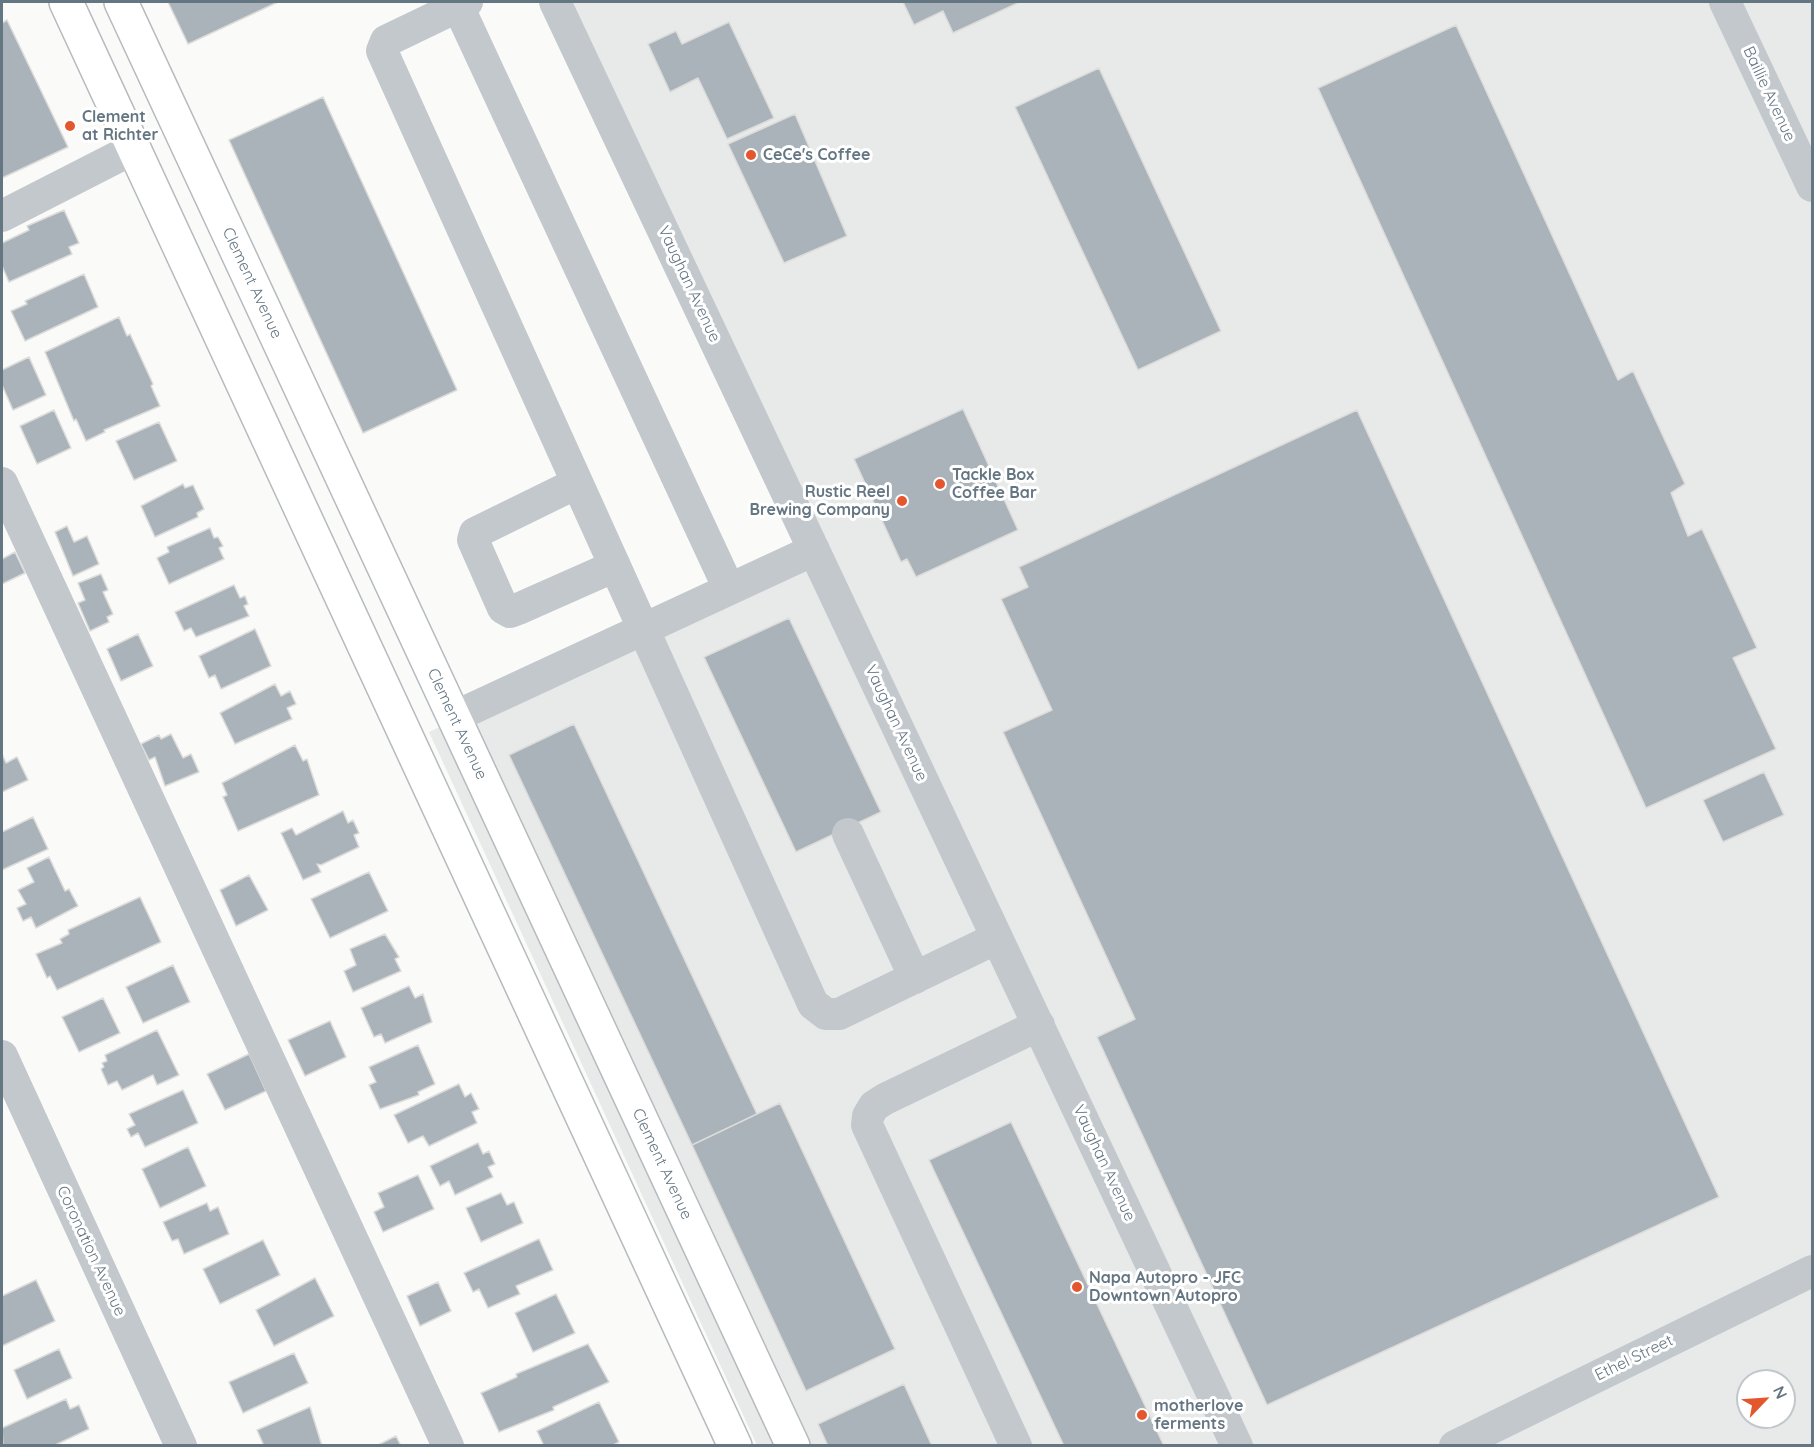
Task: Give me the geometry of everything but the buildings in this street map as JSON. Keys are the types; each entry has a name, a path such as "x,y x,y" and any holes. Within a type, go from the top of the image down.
{"main road":[{"path":"66,2 735,1446"},
{"name":"Clement Avenue","path":"121,2 793,1446"}],"street":[{"name":"Vaughan Avenue","path":"555,2 1237,1446"},
{"name":"Baillie Avenue","path":"1725,2 1812,186"},
{"path":"729,589 462,4 386,41 382,51 813,1004 826,1014 839,1014 997,938"},
{"path":"2,216 133,149"},
{"path":"2,483 448,1446"},
{"path":"577,483 475,533 473,540 503,608 510,612 615,566"},
{"path":"454,717 814,550"},
{"path":"848,834 915,978"},
{"path":"1016,1446 867,1125 868,1116 874,1106 885,1099 1039,1025"},
{"name":"Coronation Avenue","path":"2,1056 181,1446"},
{"name":"Ethel Street","path":"1455,1446 1812,1271"}],"shaded area":[{"path":"570,2 1812,2 1812,1445 757,1445 429,732 819,550"}],"place":[{"name":"Clement at Richter","path":"70,126"},
{"name":"CeCe's Coffee","path":"751,155"},
{"name":"Tackle Box Coffee Bar","path":"940,484"},
{"name":"Rustic Reel Brewing Company","path":"902,501"},
{"name":"Napa Autopro - JFC Downtown Autopro","path":"1077,1287"},
{"name":"motherlove ferments","path":"1142,1415"}]}
